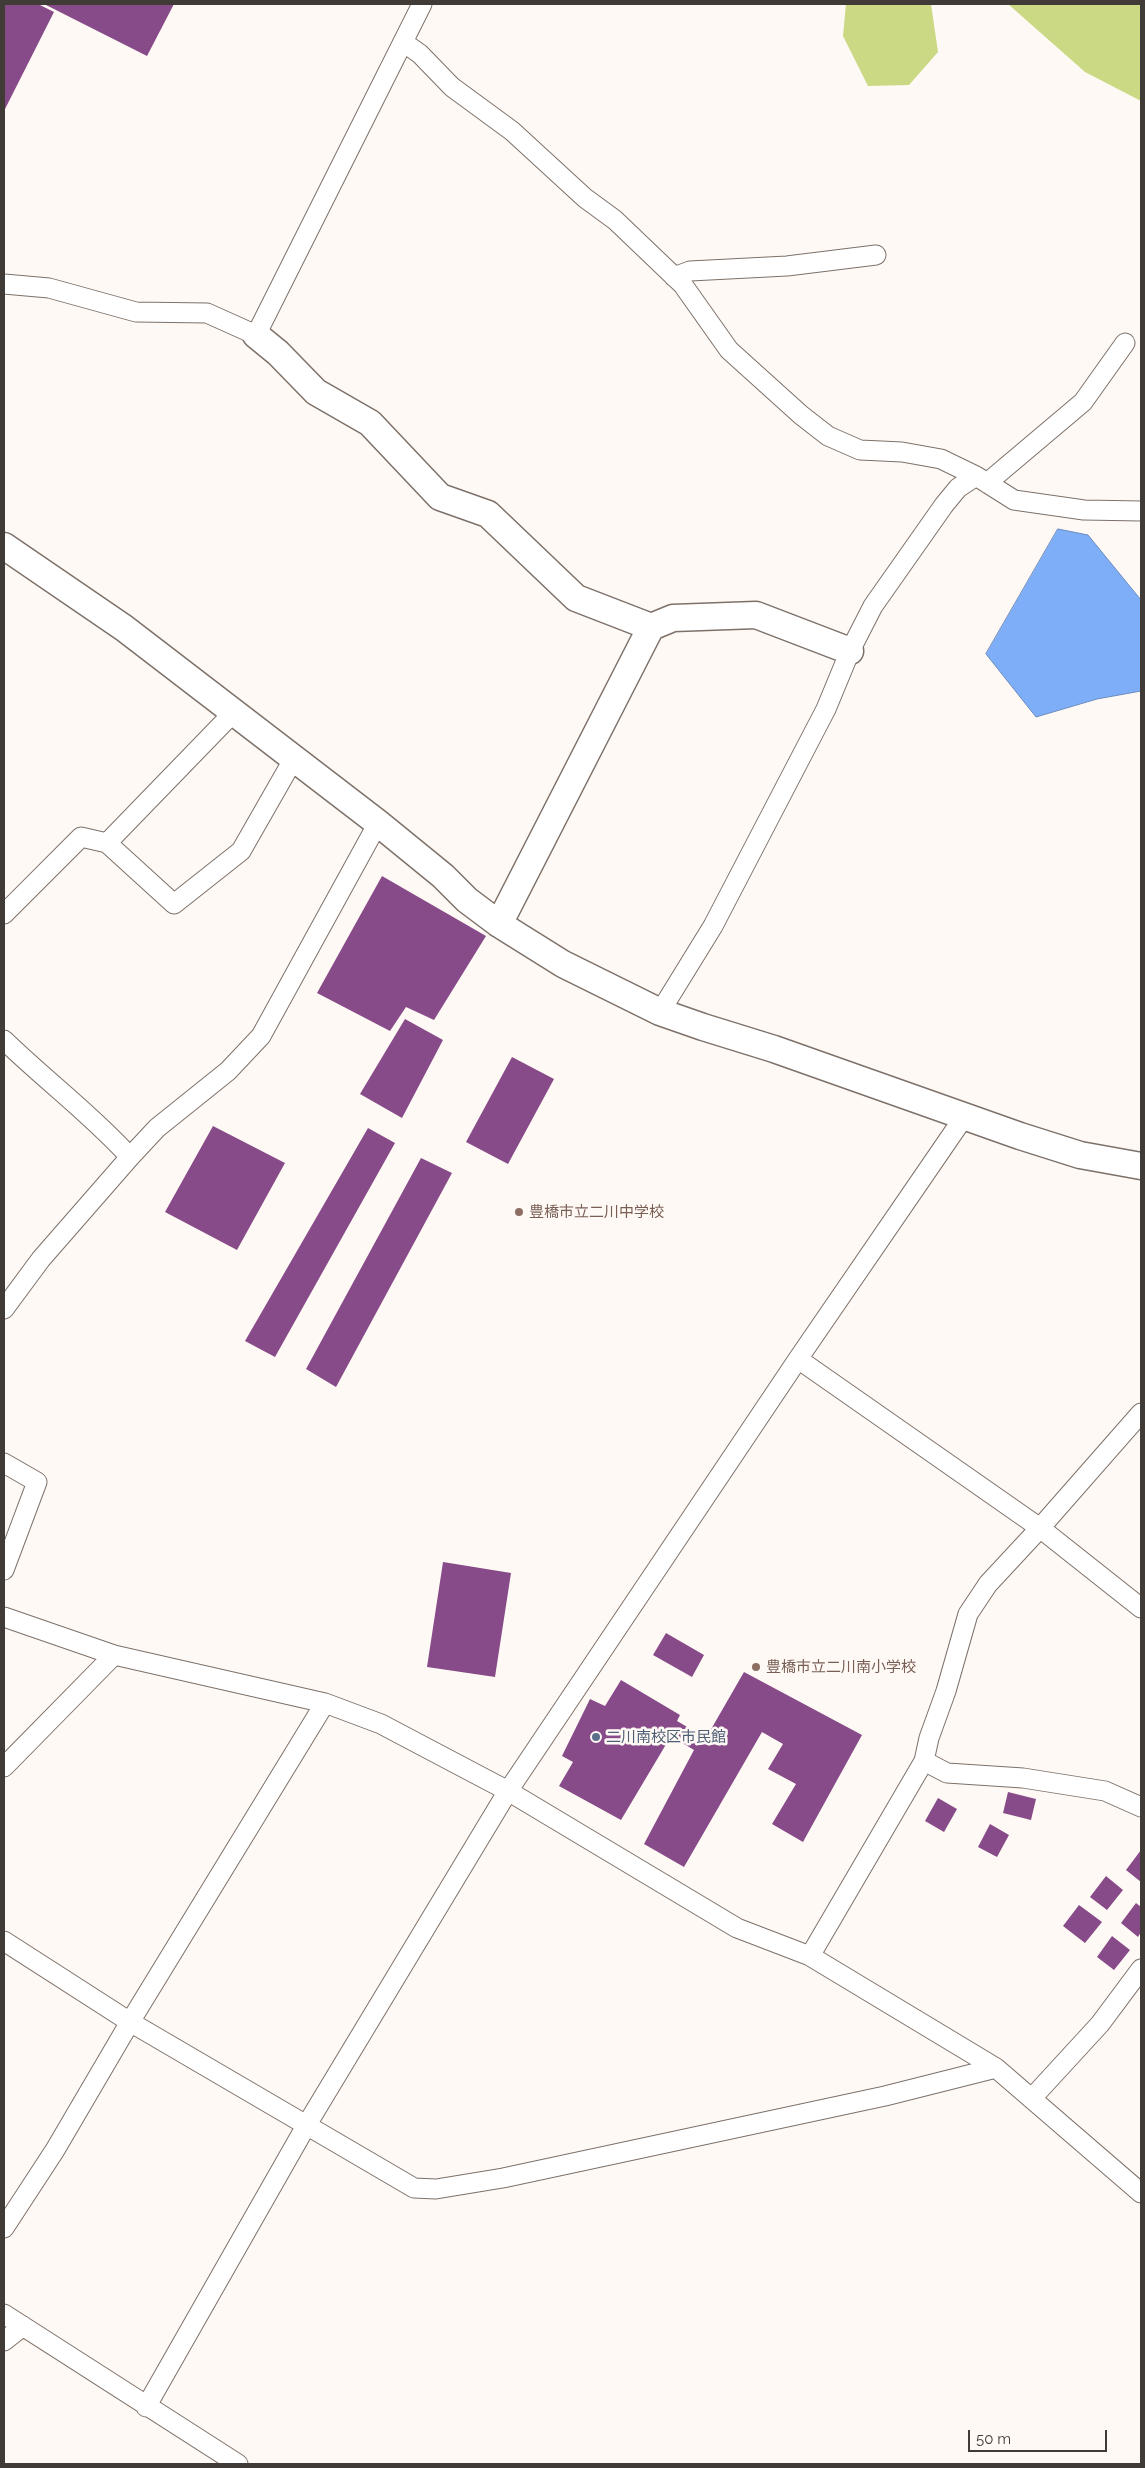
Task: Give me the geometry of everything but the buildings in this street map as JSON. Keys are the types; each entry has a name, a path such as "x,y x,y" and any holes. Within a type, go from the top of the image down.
{"street":[{"path":"256,335 422,4"},
{"path":"403,42 420,54 452,87 512,131 585,198 615,220 683,285 730,350 828,436 860,450 902,452 941,460 982,480 1014,500 1084,510 1141,512"},
{"path":"674,277 690,271 787,266 876,255"},
{"path":"4,284 50,288 136,312 207,313 256,335 278,353 316,392 370,423 440,498 488,514 576,598 651,627"},
{"path":"660,1012 714,926 826,709 850,651 873,606 958,488 982,480 1083,402 1125,343"},
{"path":"4,546 124,628 293,760 378,823 443,876 467,900 499,924 562,964 660,1012 774,1049 964,1117 1080,1155 1141,1166"},
{"path":"499,924 651,627 673,618 756,615 850,651"},
{"path":"107,843 233,713"},
{"path":"4,914 81,837 107,843 174,904 240,851 293,760"},
{"path":"4,1310 41,1259 157,1128 228,1071 261,1036 378,823"},
{"path":"4,1040 36,1072 58,1086 106,1131 130,1157"},
{"path":"146,2407 306,2126 508,1791 798,1359 964,1117"},
{"path":"798,1359 1040,1528 1141,1608"},
{"path":"810,1956 924,1761 929,1738 946,1691 968,1614 988,1584 1040,1528 1141,1412"},
{"path":"4,1463 37,1482 4,1570"},
{"path":"4,1617 114,1655 325,1703 381,1724 508,1791 737,1928 810,1956 996,2068 1079,2141 1141,2192"},
{"path":"4,1768 114,1655"},
{"path":"4,2228 55,2150 130,2022 325,1703"},
{"path":"924,1761 947,1773 1023,1778 1105,1791 1141,1808"},
{"path":"4,1941 130,2022 414,2188 436,2189 503,2178 885,2096 996,2068"},
{"path":"1032,2098 1100,2024 1141,1969"},
{"path":"4,2314 146,2407 238,2464"},
{"path":"4,2341 22,2326"}],"green space":[{"path":"846,4 931,4 938,52 909,85 868,86 843,36"},
{"path":"1008,4 1141,4 1141,101 1085,72"}],"water":[{"path":"1058,529 1088,535 1141,600 1141,691 1097,699 1036,717 986,654"}],"place":[{"name":"豊橋市立二川中学校","path":"519,1212"},
{"name":"豊橋市立二川南小学校","path":"756,1667"},
{"name":"二川南校区市民館","path":"596,1737"}]}
